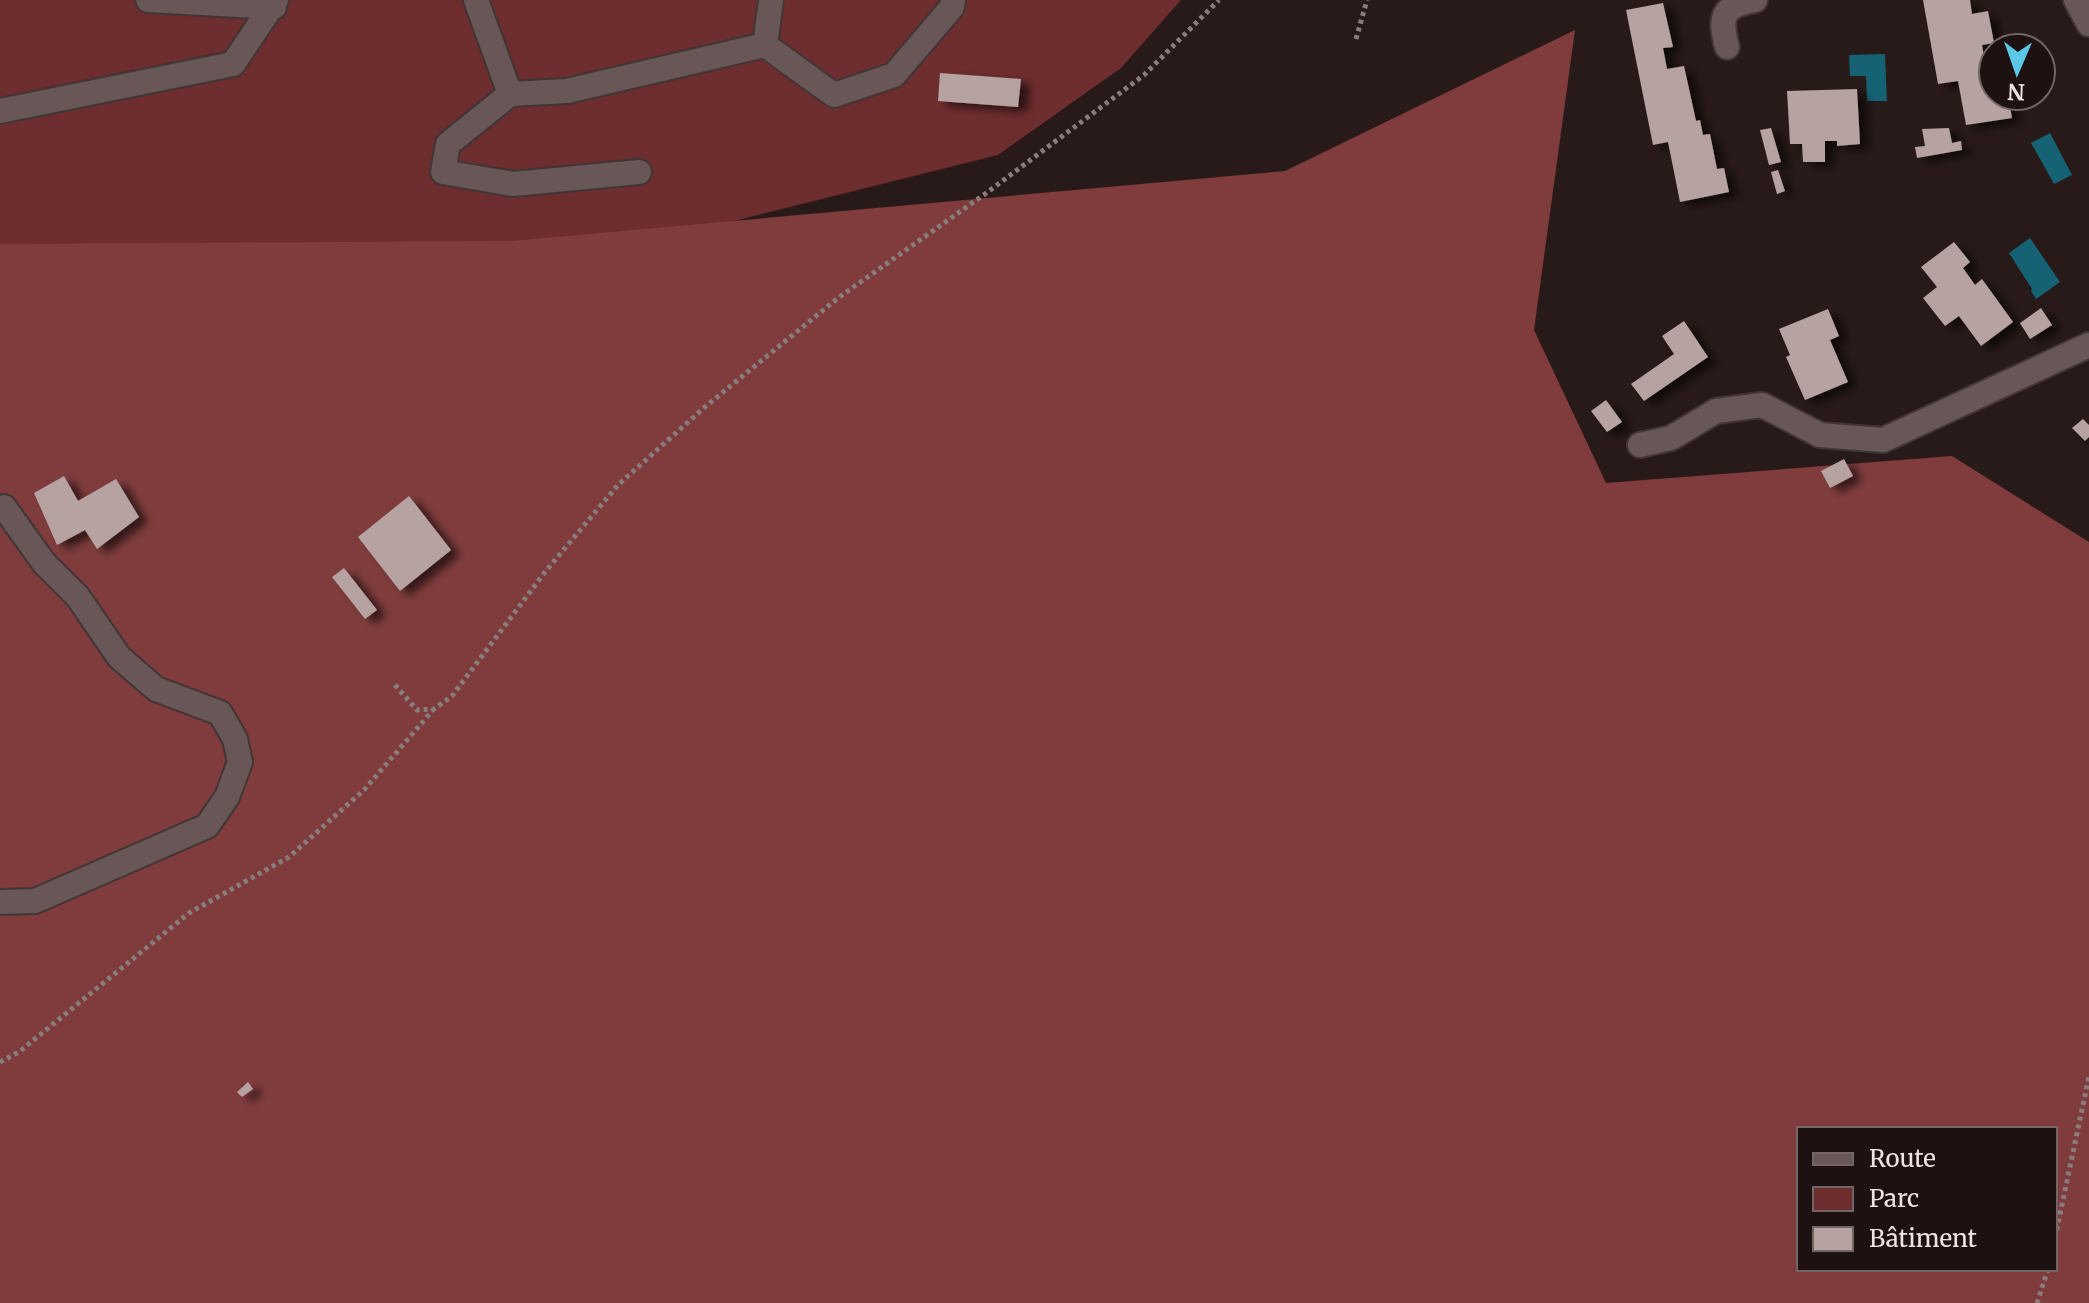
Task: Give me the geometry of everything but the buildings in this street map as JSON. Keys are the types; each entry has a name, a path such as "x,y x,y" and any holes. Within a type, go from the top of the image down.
{"street":[{"path":"148,0 275,4"},
{"path":"476,0 510,94"},
{"path":"765,45 771,0"},
{"path":"639,172 513,184 443,172 448,144 510,94 567,91 765,45 834,95 894,75 952,7 953,0"},
{"path":"1727,47 1721,24 1727,11 1737,3 1755,0"},
{"path":"2076,0 2089,24"},
{"path":"0,111 233,64 275,4"},
{"path":"1640,445 1671,438 1716,411 1762,405 1820,435 1883,440 2089,345"},
{"path":"0,902 35,901 207,826 227,797 240,762 235,739 220,713 156,689 119,657 78,597 44,563 4,507"}],"path":[{"path":"0,1062 19,1052 189,913 289,857 364,790 434,709 452,696 545,572 618,485 706,406 838,298 985,194 1144,75 1219,0"},
{"path":"1356,39 1367,0"},
{"path":"395,685 417,710 434,709"},
{"path":"2057,1228 2089,1076"},
{"path":"2037,1303 2047,1271"}],"green space":[{"path":"0,0 1181,0 1121,68 998,155 0,405"}],"shaded area":[{"path":"1575,30 1534,330 1606,483 1952,456 2089,542 2089,1303 0,1303 0,244 512,241 1285,171"}],"water":[{"path":"1885,54 1887,101 1867,101 1866,76 1850,76 1849,55"},
{"path":"2050,133 2072,175 2054,184 2031,143"},
{"path":"2030,238 2060,282 2036,299 2009,253"}]}
